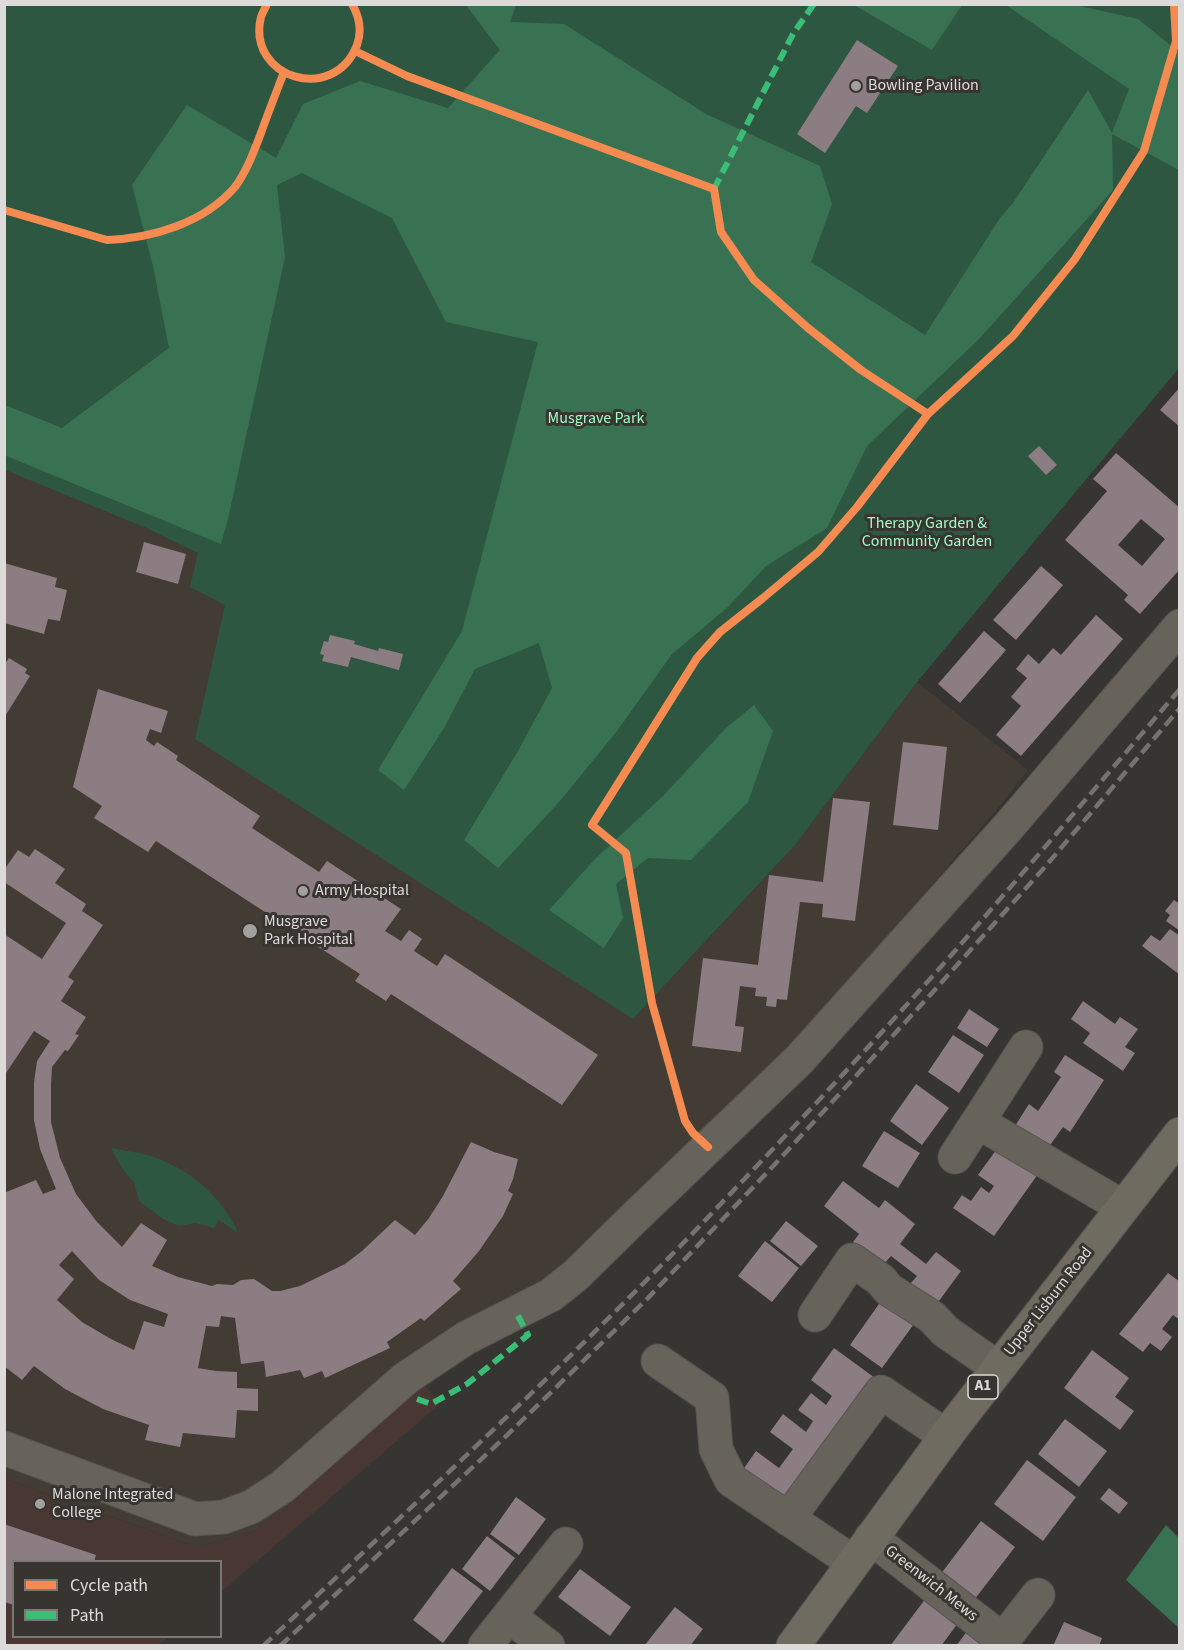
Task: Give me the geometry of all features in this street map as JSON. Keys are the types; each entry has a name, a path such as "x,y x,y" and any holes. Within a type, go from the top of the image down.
{"main road":[{"name":"Upper Lisburn Road","path":"793,1646 946,1436 1179,1134"}],"street":[{"path":"4,1448 195,1519 224,1516 251,1508 282,1487 406,1378 466,1338 551,1295 576,1275 799,1060 1010,826 1179,626"},
{"path":"955,1157 1026,1047"},
{"path":"978,1122 1123,1207"},
{"path":"815,1315 852,1260 880,1280 888,1289 932,1317 945,1331 998,1368"},
{"path":"658,1361 712,1398 716,1449 731,1480 788,1519 862,1550"},
{"path":"788,1519 881,1392 946,1436"},
{"path":"485,1646 566,1544"},
{"name":"Greenwich Mews","path":"862,1550 1003,1640 1038,1594"},
{"path":"509,1616 548,1646"}],"shaded area":[{"name":"Musgrave Park Hospital","path":"5,470 146,528 198,553 225,604 633,1019 796,844 917,682 1028,770 801,1037 666,1178 405,1397 257,1530 197,1547 5,1479"},
{"name":"Malone Integrated College","path":"423,1383 440,1404 222,1591 222,1560 12,1560 12,1638 168,1638 159,1645 5,1646 5,1479 197,1547 257,1530"}],"green space":[{"name":"Musgrave Park","path":"4,5 1179,5 1179,368 917,682 796,844 633,1019 195,739 225,605 190,587 198,553 146,528 5,470"},
{"path":"466,5 516,5 510,22 564,24 706,114 820,166 832,204 811,262 925,335 1000,218 1013,203 1088,90 1112,133 1129,89 1006,5 1075,5 1138,19 1180,53 1179,170 1112,134 1113,190 979,339 867,446 827,528 766,566 728,607 672,654 617,731 560,801 498,868 464,840 518,751 552,688 539,643 475,669 444,728 404,790 378,770 462,631 538,342 446,322 392,218 302,173 277,185 285,257 221,544 4,455 5,405 62,428 169,348 153,266 132,185 187,105 276,158 303,104 360,81 448,108 500,50"},
{"path":"854,5 962,5 932,50"},
{"path":"754,705 773,731 748,802 691,860 648,858 616,884 623,918 604,948 549,910 595,859 663,796 726,728"},
{"path":"111,1148 155,1157 198,1181 231,1218 238,1233 219,1220 214,1228 195,1223 179,1226 163,1219 139,1201 134,1182 123,1170"},
{"path":"1166,1525 1179,1538 1179,1628 1126,1580"}],"building":[{"name":"Bowling Pavilion","path":"857,40 898,66 867,113 856,106 825,153 797,134"},
{"path":"1180,387 1180,427 1160,410"},
{"path":"1039,446 1057,465 1046,475 1028,456"},
{"path":"1116,453 1180,508 1180,569 1140,614 1124,600 1128,595 1065,540 1107,491 1093,479","holes":["1141,519 1165,539 1142,566 1118,545"]},
{"path":"144,542 186,554 178,584 136,572"},
{"path":"4,563 57,578 55,587 67,590 60,621 48,619 44,634 4,623"},
{"path":"1041,566 1063,585 1016,640 993,620"},
{"path":"1096,615 1123,639 1021,756 996,735 1021,706 1011,697 1027,678 1016,669 1028,654 1039,664 1053,648 1061,655"},
{"path":"984,631 1006,650 960,703 938,684"},
{"path":"330,635 355,641 354,644 378,651 379,648 403,654 399,670 351,657 348,667 322,661 324,655 320,654 324,641 328,642"},
{"path":"9,658 27,669 25,673 30,676 4,718 4,665"},
{"name":"Army Hospital","path":"98,689 168,711 161,733 150,729 146,740 154,746 157,742 178,756 176,760 260,816 252,828 319,872 327,861 401,909 385,931 401,941 409,930 422,939 414,951 437,966 445,954 598,1055 562,1105 391,994 386,1001 355,981 360,974 156,841 148,852 94,818 102,806 73,787"},
{"path":"903,742 947,747 938,830 893,825"},
{"path":"833,798 870,802 855,921 822,917 823,904 800,902 787,1000 777,999 776,1007 766,1006 767,997 755,996 756,988 740,986 735,1026 744,1027 741,1052 692,1046 703,958 758,965 769,875 823,882"},
{"path":"35,849 65,869 55,883 86,904 82,911 103,925 68,977 74,981 61,1001 86,1017 75,1034 79,1035 68,1051 65,1050 52,1067 51,1122 60,1158 76,1194 97,1222 122,1247 141,1223 167,1240 152,1266 178,1277 212,1286 233,1285 241,1280 254,1279 272,1291 300,1286 345,1264 395,1220 415,1235 443,1196 471,1142 518,1159 508,1191 513,1194 503,1216 479,1251 453,1281 461,1289 424,1321 421,1318 387,1342 390,1348 325,1378 322,1371 304,1378 300,1370 266,1377 264,1361 241,1364 235,1318 221,1316 219,1327 206,1326 198,1368 237,1372 237,1388 258,1389 258,1411 237,1410 235,1438 183,1433 180,1447 145,1440 149,1425 103,1409 65,1389 34,1366 22,1380 4,1366 4,1193 36,1180 43,1194 56,1189 40,1149 34,1120 34,1082 37,1061 50,1041 34,1031 4,1076 4,934 42,959 66,923 4,882 4,870 18,850 29,857","holes":["72,1251 99,1280 130,1300 168,1314 164,1327 144,1321 134,1350 82,1322 57,1300 74,1279 59,1265"]},
{"path":"1174,900 1180,904 1180,931 1166,921 1170,915 1165,911"},
{"path":"1170,929 1180,936 1180,975 1142,946 1151,935 1160,941"},
{"path":"1083,1001 1115,1024 1120,1017 1138,1029 1125,1047 1135,1053 1123,1071 1083,1043 1090,1033 1071,1019"},
{"path":"969,1009 999,1029 987,1047 957,1028"},
{"path":"953,1035 984,1055 959,1093 928,1072"},
{"path":"1065,1055 1104,1080 1070,1132 1063,1127 1048,1148 1015,1126 1029,1104 1038,1111 1061,1077 1054,1072"},
{"path":"916,1084 949,1108 922,1145 890,1121"},
{"path":"884,1131 920,1153 898,1188 862,1166"},
{"path":"999,1146 1038,1174 994,1236 953,1208 962,1195 971,1201 981,1187 989,1193 994,1186 978,1175"},
{"path":"843,1181 879,1208 885,1200 915,1224 900,1244 926,1264 936,1252 961,1271 936,1305 910,1284 917,1276 891,1256 883,1265 853,1242 859,1234 824,1206"},
{"path":"786,1221 818,1246 801,1266 770,1241"},
{"path":"765,1241 799,1268 772,1302 738,1276"},
{"path":"1168,1273 1180,1282 1180,1320 1173,1315 1162,1329 1172,1337 1161,1351 1150,1343 1143,1352 1119,1334"},
{"path":"886,1294 919,1317 882,1368 850,1345"},
{"path":"834,1348 875,1378 782,1505 740,1474 756,1451 779,1468 793,1449 770,1432 783,1414 806,1432 813,1421 798,1410 811,1393 826,1405 832,1396 811,1380"},
{"path":"1092,1350 1129,1378 1115,1397 1134,1411 1120,1430 1064,1388"},
{"path":"1065,1419 1107,1451 1079,1487 1038,1454"},
{"path":"1027,1460 1076,1497 1043,1541 994,1504"},
{"path":"1109,1488 1128,1503 1119,1514 1100,1499"},
{"path":"516,1497 546,1519 519,1555 490,1534"},
{"path":"981,1521 1015,1547 974,1600 940,1575"},
{"path":"4,1524 96,1555 95,1560 12,1560 12,1604 4,1602"},
{"path":"487,1536 515,1558 490,1591 462,1569"},
{"path":"452,1568 483,1591 443,1643 413,1620"},
{"path":"580,1569 631,1607 610,1636 558,1597"},
{"path":"929,1594 961,1619 941,1646 890,1646"},
{"path":"675,1607 703,1629 690,1646 644,1646"},
{"path":"1064,1622 1102,1638 1099,1646 1053,1646"},
{"path":"971,1626 996,1646 956,1646"}],"railway":[{"path":"263,1646 533,1392 691,1235 922,988 1180,689"},
{"path":"280,1646 503,1439 647,1299 932,993 1044,868 1180,708"}],"marked path":[{"path":"714,189 793,34 814,4"},
{"path":"417,1399 431,1404 467,1384 528,1335 516,1312"}],"cycle path":[{"path":"267,4 261,17 260,38 266,56 279,68 295,76 313,79 330,75 346,64 357,45 359,24 352,4"},
{"path":"708,1147 693,1133 685,1121 652,1003 626,853 592,825 697,658 720,632 818,552 857,507 928,414 1013,336 1075,259 1144,151 1176,41 1174,4"},
{"path":"355,51 407,76 714,189 721,232 754,280 808,328 861,370 928,414"},
{"path":"4,210 107,240 160,232 193,219 222,200 239,181 253,154 284,72"}],"place":[{"name":"Bowling Pavilion","path":"856,86"},
{"name":"Army Hospital","path":"303,891"},
{"name":"Musgrave Park Hospital","path":"250,931"},
{"name":"Malone Integrated College","path":"40,1504"}],"park label":[{"name":"Therapy Garden & Community Garden","path":"927,533"}]}
